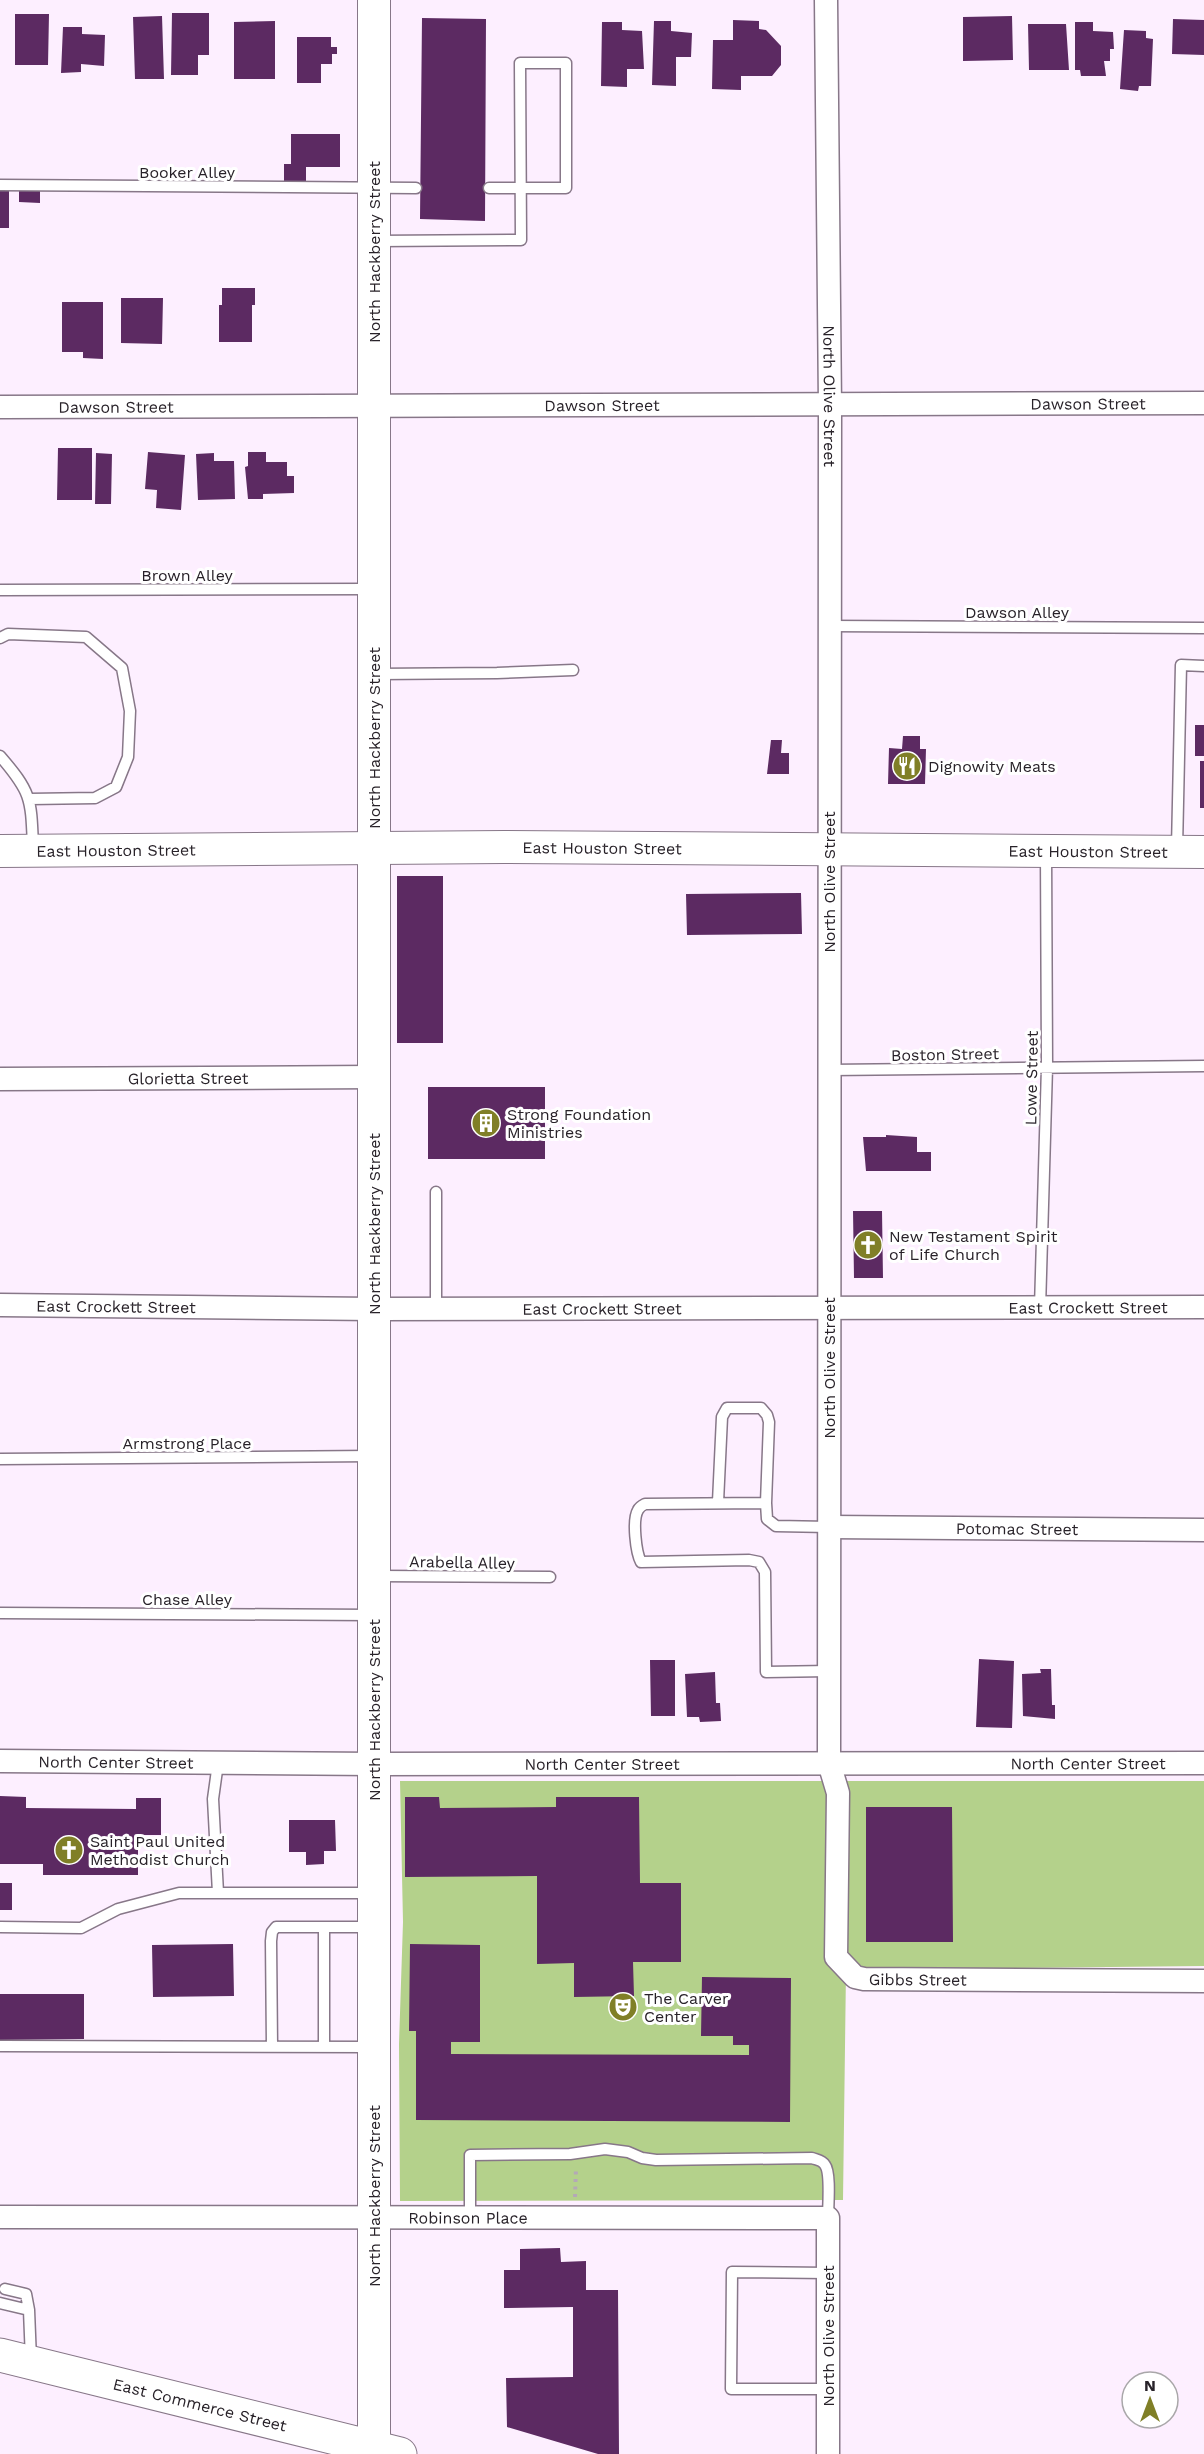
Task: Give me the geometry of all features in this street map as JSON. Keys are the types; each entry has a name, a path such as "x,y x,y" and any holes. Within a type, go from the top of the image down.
{"main road":[{"name":"North Hackberry Street","path":"374,0 374,2217 383,2452"},
{"name":"East Houston Street","path":"0,851 374,850 504,847 1190,852"},
{"name":"East Commerce Street","path":"0,2355 383,2452"}],"street":[{"name":"North Olive Street","path":"826,0 830,406 829,1763"},
{"name":"Dawson Street","path":"0,407 1204,403"},
{"name":"Glorietta Street","path":"0,1079 374,1077"},
{"name":"East Crockett Street","path":"0,1305 374,1309 1204,1307"},
{"name":"Potomac Street","path":"829,1527 1204,1530"},
{"name":"North Center Street","path":"0,1761 374,1764 1204,1763"},
{"name":"Gibbs Street","path":"829,1763 838,1793 836,1957 855,1977 1204,1981"},
{"name":"Robinson Place","path":"0,2217 828,2218"},
{"name":"North Olive Street","path":"828,2218 828,2454"}],"lane":[{"path":"373,241 521,240 522,187 520,63 566,63 566,188 522,187 489,188"},
{"name":"Booker Alley","path":"0,185 417,188"},
{"name":"Brown Alley","path":"0,590 374,589"},
{"name":"Dawson Alley","path":"830,626 1204,628"},
{"path":"0,638 8,634 86,637 122,668 129,711 128,757 116,787 94,798 30,799"},
{"path":"1190,852 1181,665 1204,666"},
{"path":"374,674 497,674 573,670"},
{"path":"0,756 20,780 30,799 33,851"},
{"name":"Lowe Street","path":"1040,1308 1047,1067 1046,850"},
{"name":"Boston Street","path":"830,1070 1204,1066"},
{"path":"436,1192 436,1309"},
{"path":"718,1502 722,1417 727,1408 761,1408 767,1414 769,1422 767,1519 776,1526 829,1527"},
{"name":"Armstrong Place","path":"0,1459 374,1456"},
{"path":"766,1503 645,1504 638,1509 635,1521 638,1556 641,1562 654,1563 749,1560 759,1562 765,1572 766,1672 829,1671"},
{"name":"Arabella Alley","path":"374,1576 550,1577"},
{"name":"Chase Alley","path":"0,1614 374,1615"},
{"path":"218,1763 213,1799 218,1893"},
{"path":"0,1927 81,1928 118,1909 179,1893 374,1893"},
{"path":"272,2046 272,1932 276,1927 374,1927"},
{"path":"324,1927 324,2047"},
{"path":"0,2046 374,2047"},
{"path":"470,2217 470,2155 570,2154 605,2149 628,2152 642,2158 656,2160 812,2158 820,2160 825,2164 827,2171 828,2218"},
{"path":"828,2273 732,2272 731,2389 828,2388"},
{"path":"5,2289 26,2294 29,2310 31,2363"},
{"path":"0,2303 29,2310"}],"path":[{"path":"575,2198 576,2168"}],"green space":[{"name":"The Carver Center","path":"400,1781 1204,1781 1204,1966 846,1970 843,2200 400,2201 399,2044 403,1922"}],"building":[{"path":"172,13 209,13 209,55 198,55 198,75 171,75"},
{"path":"15,14 49,14 48,65 15,65"},
{"path":"162,16 164,79 135,79 133,17"},
{"path":"1012,16 1013,60 963,61 963,17"},
{"path":"422,18 486,19 485,221 420,219"},
{"path":"1173,19 1204,20 1204,55 1172,54"},
{"path":"733,20 759,21 759,29 766,30 781,46 781,65 772,76 741,76 741,90 712,89 713,40 733,40"},
{"path":"275,21 275,79 234,79 234,22"},
{"path":"654,21 671,21 671,31 692,33 691,57 676,57 676,86 652,85"},
{"path":"602,22 622,22 622,30 642,31 644,69 627,69 627,87 601,86"},
{"path":"1075,22 1093,22 1093,31 1113,32 1114,49 1110,49 1110,61 1104,61 1106,76 1081,76 1080,70 1075,70"},
{"path":"1028,24 1066,24 1069,70 1029,70"},
{"path":"63,27 82,27 82,34 105,35 104,66 81,64 81,72 61,73"},
{"path":"1124,30 1146,31 1146,38 1153,39 1151,86 1139,86 1138,91 1120,89"},
{"path":"297,37 331,37 331,47 337,47 337,54 332,54 332,64 321,64 321,83 297,83"},
{"path":"291,134 340,134 340,167 306,167 306,182 284,182 284,164 291,164"},
{"path":"0,190 9,190 9,228 0,228"},
{"path":"19,190 40,190 40,203 19,202"},
{"path":"222,288 255,288 255,305 252,305 252,342 219,342 219,305 222,305"},
{"path":"121,298 163,298 162,344 121,343"},
{"path":"62,302 103,302 103,359 83,358 83,352 62,352"},
{"path":"58,448 92,448 92,500 57,500"},
{"path":"148,452 185,455 181,510 156,508 157,490 145,489"},
{"path":"248,452 266,452 266,462 287,462 287,476 294,476 294,493 263,494 263,499 248,499 245,467 248,466"},
{"path":"96,453 112,454 111,504 95,504"},
{"path":"214,453 214,461 234,461 235,499 198,500 196,454"},
{"path":"1195,725 1204,725 1204,756 1195,756"},
{"name":"Dignowity Meats","path":"903,736 920,736 920,749 926,749 925,784 888,784 889,748 902,749"},
{"path":"771,740 782,740 781,753 789,753 789,774 767,774"},
{"path":"1200,761 1204,761 1204,808 1200,808"},
{"path":"397,876 443,876 443,1043 397,1043"},
{"path":"801,893 802,934 687,935 686,894"},
{"name":"Strong Foundation Ministries","path":"428,1087 545,1087 545,1159 428,1159"},
{"path":"886,1135 917,1137 917,1152 931,1152 931,1171 866,1171 863,1137 886,1137"},
{"name":"New Testament Spirit of Life Church","path":"853,1211 882,1211 883,1278 854,1278"},
{"path":"979,1659 1014,1661 1012,1728 976,1727"},
{"path":"650,1660 675,1660 675,1716 651,1716"},
{"path":"1040,1669 1051,1669 1052,1705 1055,1705 1055,1719 1023,1716 1022,1674 1041,1673"},
{"path":"715,1672 716,1703 720,1703 721,1721 700,1722 699,1717 687,1717 685,1674"},
{"name":"Saint Paul United Methodist Church","path":"0,1796 26,1797 26,1808 136,1809 136,1798 161,1798 161,1835 138,1835 138,1875 43,1875 43,1864 0,1864"},
{"path":"405,1797 439,1797 440,1808 556,1807 556,1797 639,1797 640,1883 681,1883 681,1962 633,1962 634,1996 574,1997 574,1963 537,1964 537,1876 405,1877"},
{"path":"866,1807 952,1807 953,1942 866,1942"},
{"path":"289,1820 335,1820 336,1851 324,1851 324,1864 306,1865 306,1852 289,1852"},
{"path":"0,1883 12,1883 12,1910 0,1910"},
{"path":"233,1944 234,1996 153,1997 152,1945"},
{"path":"410,1944 480,1945 480,2042 451,2042 451,2054 749,2055 749,2045 733,2045 733,2036 701,2036 702,1977 791,1978 790,2122 416,2120 416,2031 409,2031"},
{"path":"0,1994 84,1994 84,2039 0,2040"},
{"path":"560,2248 561,2262 586,2261 586,2290 618,2290 619,2454 598,2454 507,2427 506,2378 573,2377 573,2307 504,2308 504,2270 520,2270 520,2249"}],"place":[{"name":"Dignowity Meats","path":"907,766"},
{"name":"Strong Foundation Ministries","path":"486,1123"},
{"name":"New Testament Spirit of Life Church","path":"868,1245"},
{"name":"Saint Paul United Methodist Church","path":"69,1850"},
{"name":"The Carver Center","path":"623,2007"}]}
